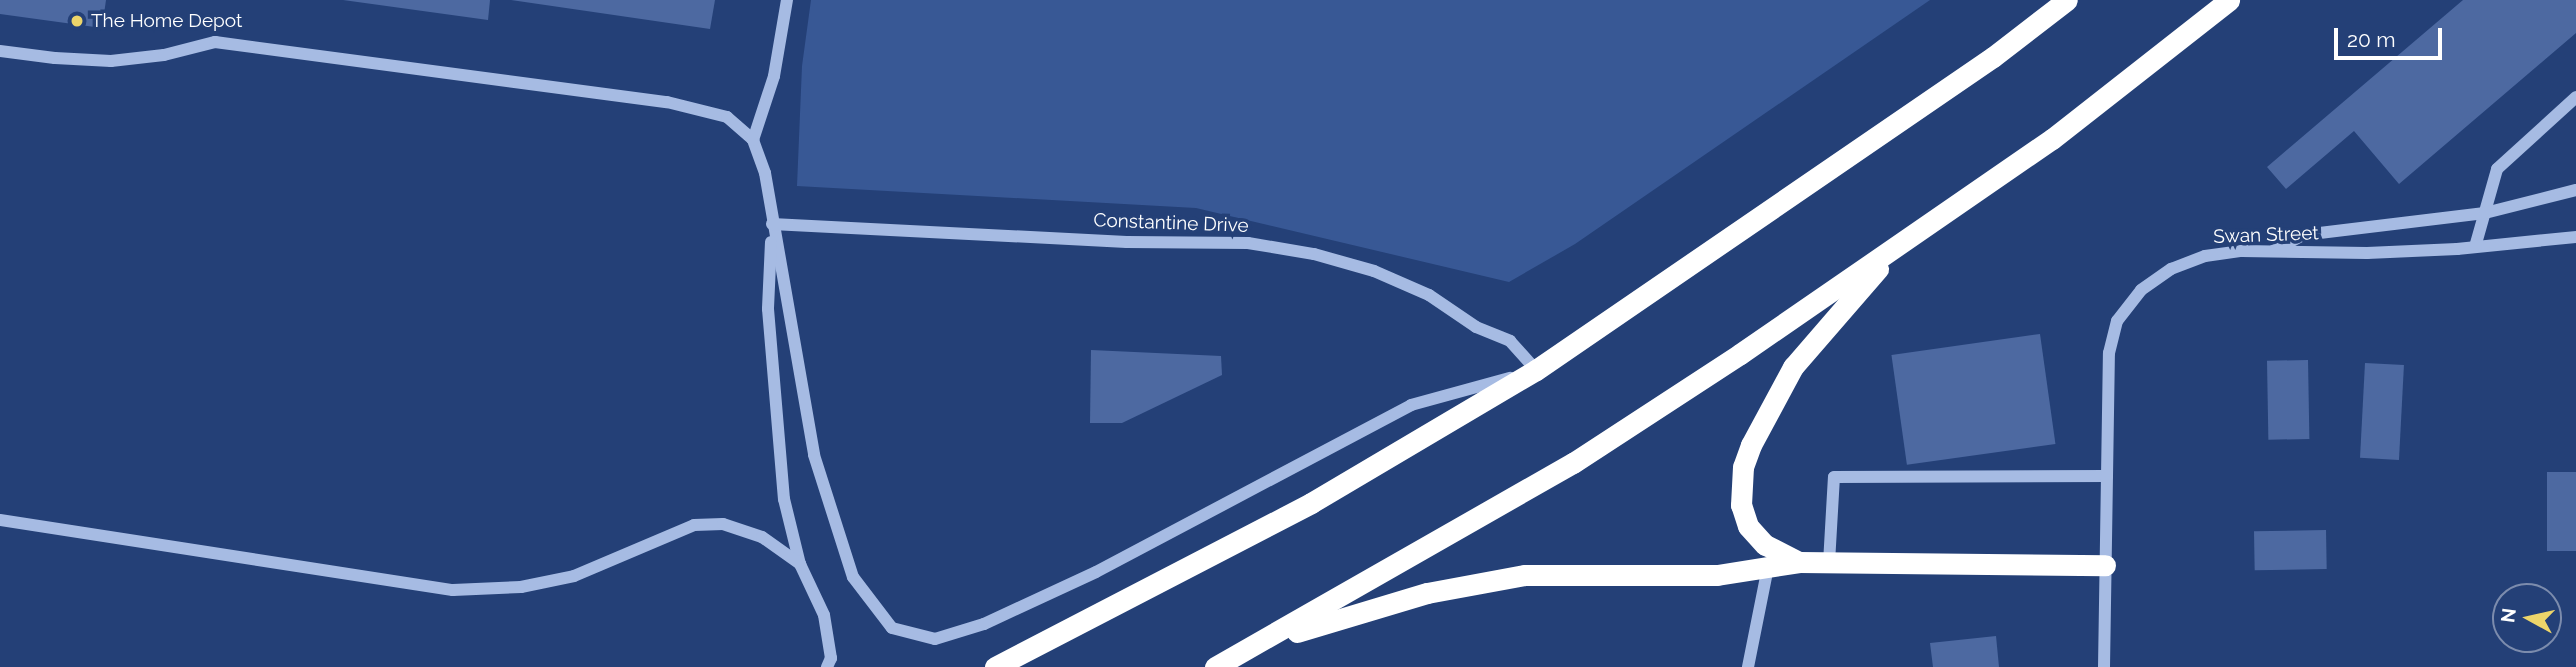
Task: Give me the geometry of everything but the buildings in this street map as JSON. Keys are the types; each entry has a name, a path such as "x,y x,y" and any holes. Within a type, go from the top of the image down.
{"highway":[{"path":"995,667 1311,503 1536,370 1993,58 2067,0"},
{"path":"1215,667 1573,463 2052,139 2229,0"},
{"path":"1799,562 1765,545 1748,526 1741,505 1743,467 1751,445 1793,367 1899,245"},
{"path":"1264,641 1427,593 1525,575 1717,575 1799,562 2105,565"}],"street":[{"path":"752,140 774,76 787,0"},
{"path":"0,51 111,61 163,55 215,42 667,102 727,117 752,140 765,173 772,224 799,351 814,455 853,577 892,628 935,639 984,624 1096,572 1411,405 1536,370"},
{"path":"2475,247 2497,169 2576,97"},
{"path":"2270,252 2303,235 2485,213 2576,190"},
{"path":"772,224 768,309 784,499 800,564 824,615 831,658 827,667"},
{"name":"Constantine Drive","path":"772,224 1127,242 1248,243 1314,254 1374,271 1429,295 1476,327 1510,341 1536,370"},
{"name":"Swan Street","path":"2104,667 2109,353 2117,321 2141,290 2171,269 2205,256 2270,252 2367,253 2475,247 2576,237"},
{"path":"1829,563 1834,477 2107,476"},
{"path":"0,520 453,590 521,587 574,576 694,525 723,524 762,537 800,564"},
{"path":"1748,667 1768,567"}],"shaded area":[{"path":"811,0 1930,0 1575,244 1509,282 1196,208 797,186 802,66"}],"place":[{"name":"The Home Depot","path":"77,21"}]}
